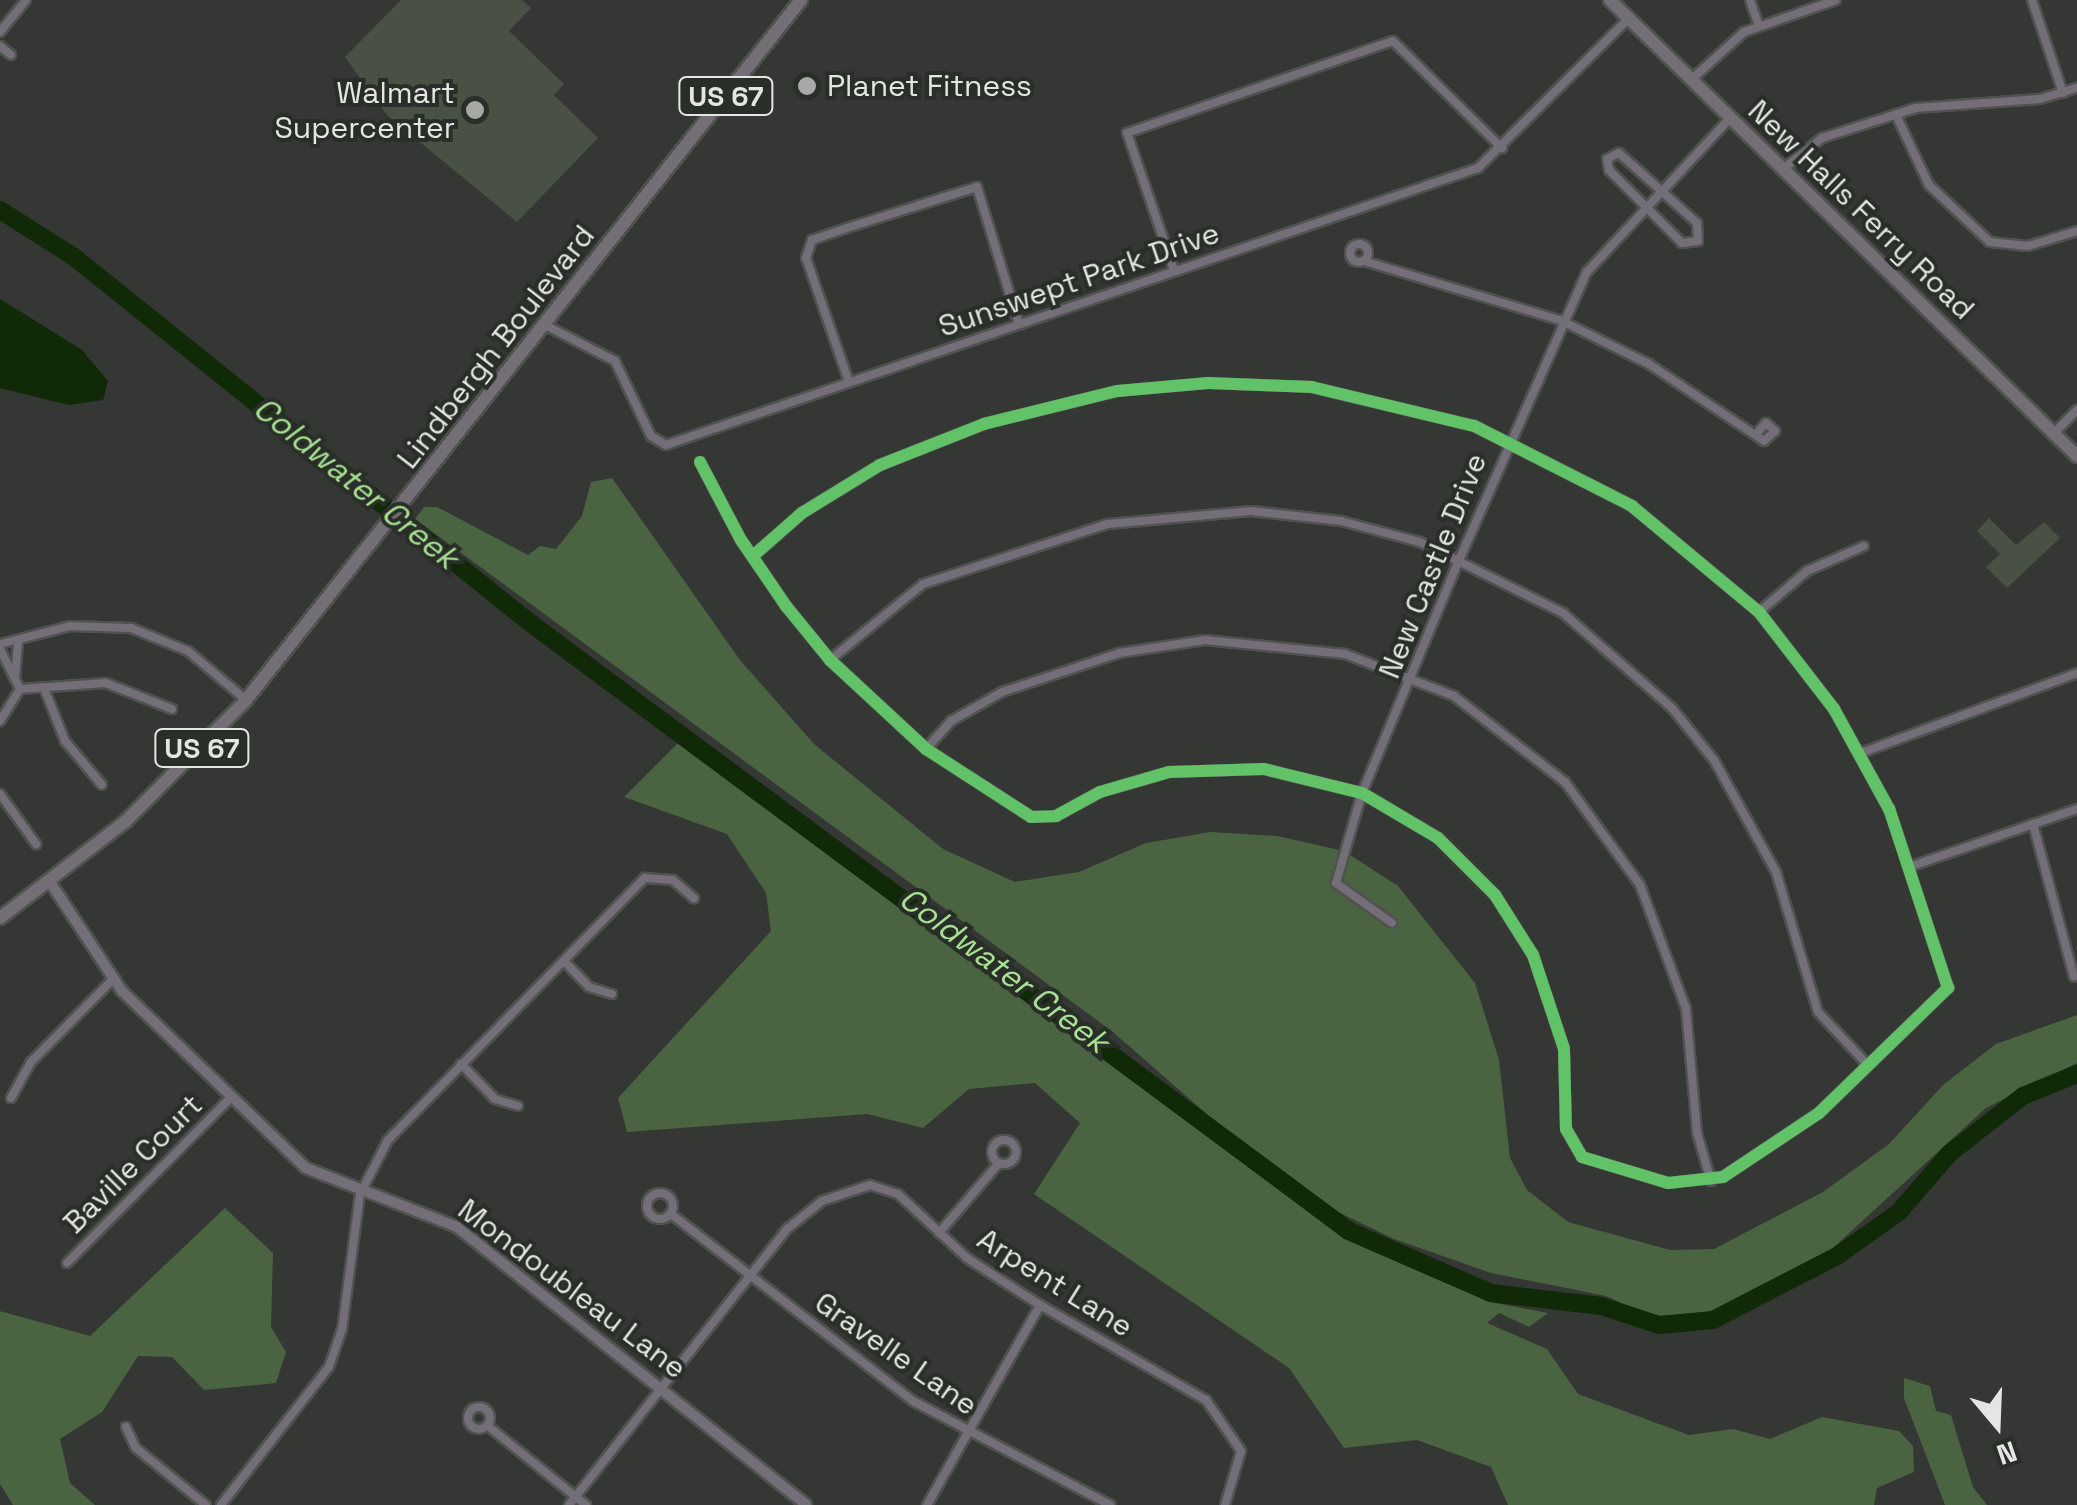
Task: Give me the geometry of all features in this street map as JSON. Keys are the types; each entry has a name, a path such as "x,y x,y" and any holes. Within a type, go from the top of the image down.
{"main road":[{"name":"Lindbergh Boulevard","path":"0,918 50,882 160,790 246,700 802,0"},
{"name":"New Halls Ferry Road","path":"1610,0 2077,456"}],"street":[{"path":"0,32 26,0"},
{"path":"1750,0 1759,26"},
{"path":"1693,78 1730,40 1836,0"},
{"path":"2032,0 2063,93"},
{"name":"Sunswept Park Drive","path":"545,325 616,361 651,436 666,445 1465,174 1502,148 1629,18"},
{"path":"1174,270 1126,134 1393,42 1502,148"},
{"path":"0,46 11,55"},
{"path":"1782,169 1822,138 1936,103 2063,93 2077,88"},
{"path":"1896,114 1929,185 1990,242 2028,246 2077,231"},
{"name":"New Castle Drive","path":"1392,923 1336,883 1362,794 1460,558 1560,320 1594,262 1730,118"},
{"path":"1626,155 1664,189 1702,228 1698,241 1682,243 1644,208 1607,159 1626,155"},
{"path":"849,382 808,248 976,186 1020,324"},
{"path":"1364,261 1560,320 1648,364 1758,433"},
{"path":"700,462 753,556 830,660 926,749 995,798 1042,818 1146,777 1216,767 1303,776 1362,794 1438,838 1516,924 1559,1026 1575,1150 1668,1183 1712,1181 1806,1122 1948,988 1912,866 1860,753 1759,612 1653,520 1510,440 1340,391 1146,386 1050,405 892,460 802,512 753,556"},
{"path":"2053,434 2077,410"},
{"path":"830,660 923,584 1076,530 1136,519 1292,514 1390,533 1460,558 1588,630 1697,738 1776,872 1818,1012 1866,1064"},
{"path":"1759,612 1807,571 1864,546"},
{"path":"20,689 0,646 99,624 148,632 188,651 246,700"},
{"path":"15,678 18,640"},
{"path":"926,749 951,721 1002,692 1146,647 1266,641 1413,676 1528,746 1626,858 1676,970 1693,1051 1697,1133 1712,1181"},
{"path":"1860,753 2077,673"},
{"path":"20,689 46,693 106,683 172,708"},
{"path":"0,721 20,689"},
{"path":"46,693 65,740 102,786"},
{"path":"0,794 36,844"},
{"path":"1912,866 2077,809"},
{"path":"2033,824 2066,924 2074,976"},
{"path":"221,1505 328,1367 342,1330 360,1194 388,1140 645,878 673,880 694,898"},
{"name":"Mondoubleau Lane","path":"50,882 114,978 306,1168 360,1194 457,1227 806,1505"},
{"path":"564,961 589,986 612,994"},
{"path":"12,1098 31,1062 114,978"},
{"path":"461,1064 495,1098 518,1106"},
{"name":"Baville Court","path":"67,1263 230,1097"},
{"path":"939,1233 999,1164"},
{"name":"Arpent Lane","path":"572,1501 787,1229 850,1188 898,1194 939,1233 1040,1305 1206,1400 1238,1438 1239,1478 1225,1505"},
{"name":"Gravelle Lane","path":"671,1214 888,1384 970,1434 1110,1505"},
{"path":"927,1505 1040,1305"},
{"path":"126,1426 136,1448 206,1505"},
{"path":"488,1426 572,1501 586,1505"}],"shaded area":[{"path":"0,299 82,350 108,381 103,400 69,405 0,388"},
{"path":"612,478 740,660 814,744 943,849 1015,882 1079,872 1146,843 1210,832 1277,836 1344,851 1398,886 1475,983 1499,1060 1510,1158 1527,1190 1568,1222 1670,1250 1714,1249 1823,1192 1889,1144 1943,1085 1996,1044 2077,1015 2077,1063 1986,1108 1824,1256 1729,1313 1655,1318 1606,1296 1491,1273 1394,1239 1338,1212 1233,1137 1113,1032 415,519 424,507 437,507 528,555 540,546 556,549 582,516 591,482"},
{"path":"678,743 777,809 1344,1239 1490,1302 1548,1313 1529,1327 1499,1313 1487,1323 1547,1349 1578,1394 1689,1435 1733,1429 1770,1439 1822,1417 1899,1431 1913,1446 1914,1472 1877,1488 1874,1505 1508,1505 1491,1467 1417,1440 1344,1448 1289,1368 1034,1194 1080,1123 1035,1083 969,1089 923,1128 867,1114 627,1132 618,1098 771,931 766,893 727,834 624,797"},
{"path":"225,1208 273,1253 271,1327 286,1352 276,1383 204,1390 172,1357 138,1356 102,1412 60,1439 70,1483 95,1505 13,1505 0,1484 0,1311 90,1336"},
{"path":"1904,1378 1930,1386 1936,1411 1951,1415 1973,1487 1987,1505 1945,1505 1904,1398"}],"building":[{"name":"Walmart Supercenter","path":"401,0 522,0 531,8 509,31 564,84 554,95 598,138 517,222 387,115 345,57"},
{"path":"1989,518 2016,545 2044,522 2060,538 2007,588 1986,567 2000,554 1977,531"}],"waterway":[{"name":"Coldwater Creek","path":"0,210 74,257 529,622 1349,1231 1491,1293 1601,1306 1659,1325 1713,1320 1837,1256 1899,1212 1950,1153 2023,1096 2077,1074"}],"cycle path":[{"path":"700,462 741,540 786,606 830,660 926,749 1031,817 1056,816 1100,792 1169,772 1264,769 1362,793 1438,838 1495,895 1533,955 1564,1049 1566,1129 1582,1157 1668,1183 1723,1177 1819,1113 1948,988 1889,809 1834,709 1759,612 1632,506 1474,426 1312,387 1208,383 1117,391 984,424 880,465 802,513 753,556"}],"place":[{"name":"Planet Fitness","path":"807,86"},
{"name":"Walmart Supercenter","path":"475,110"}]}
